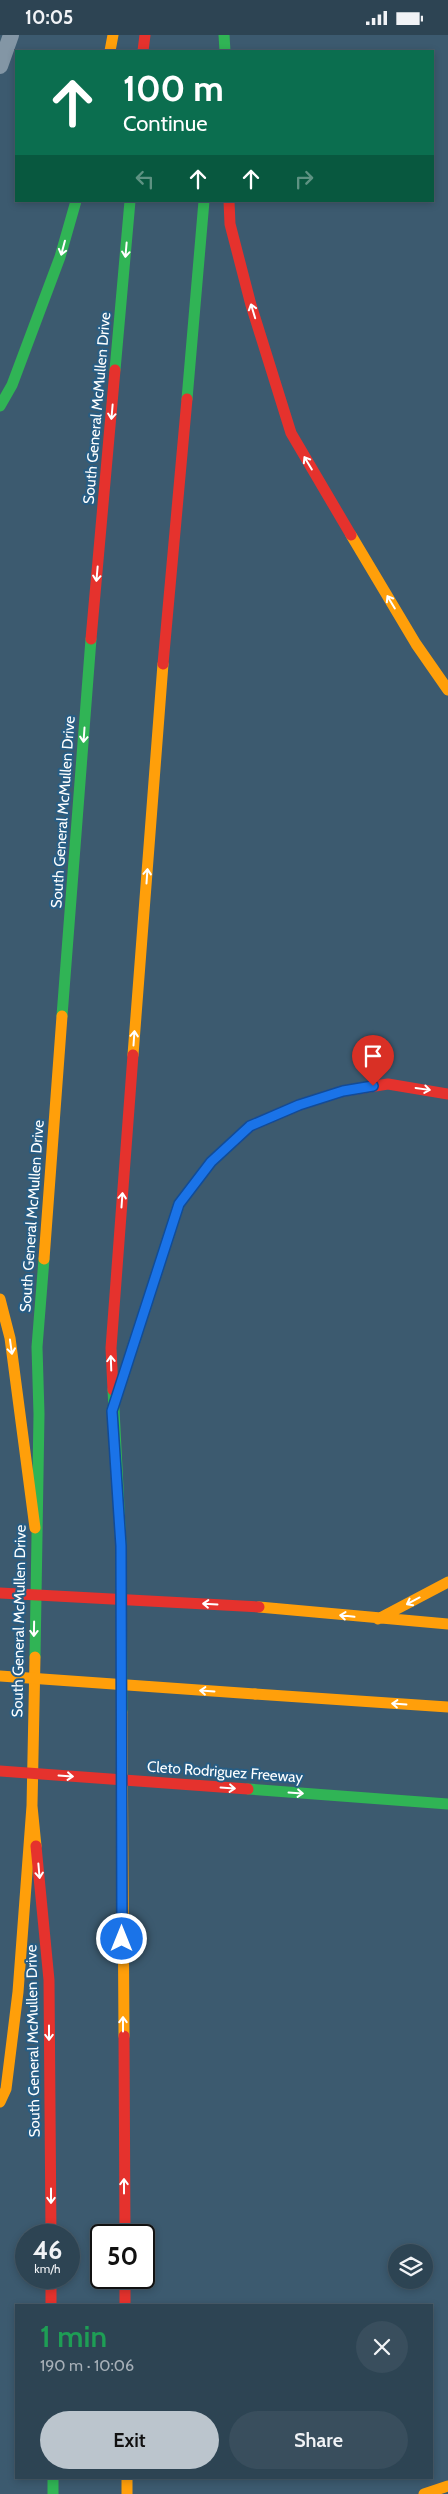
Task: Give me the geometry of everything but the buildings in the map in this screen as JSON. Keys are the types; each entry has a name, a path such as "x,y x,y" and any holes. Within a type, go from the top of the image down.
{"main road":[{"path":"110,50 113,35"},
{"path":"143,50 145,35"},
{"path":"217,50 219,35"},
{"path":"224,35 225,50"},
{"path":"0,406 12,385 60,257 76,202"},
{"name":"South General McMullen Drive","path":"51,2224 49,1980 32,1805 35,1528 39,1414 37,1347 88,673 130,202"},
{"path":"125,2224 121,1546 112,1411 111,1348 162,680 204,202"},
{"path":"229,202 230,224 251,305 291,433 416,644 448,690"},
{"path":"416,644 448,675"},
{"path":"112,1411 179,1204 218,1156 250,1126 299,1105 343,1091 388,1084 448,1094"},
{"path":"0,1299 10,1339 35,1528"},
{"path":"378,1619 448,1582"},
{"path":"0,1593 259,1607 448,1624"},
{"path":"0,1676 448,1707"},
{"name":"Cleto Rodriguez Freeway","path":"0,1771 448,1804"},
{"path":"0,2102 6,2089 18,1992 32,1805"},
{"path":"51,2289 51,2304"},
{"path":"125,2289 125,2304"},
{"path":"53,2479 53,2494"},
{"path":"126,2479 127,2494"},
{"path":"424,2494 448,2486"}],"lane":[{"path":"0,67 11,35"}],"traffic: fast":[{"path":"224,35 225,50"},
{"path":"0,406 12,385 60,257 76,202"},
{"path":"115,370 130,202"},
{"path":"187,399 204,202"},
{"path":"62,1016 91,639"},
{"path":"112,1411 179,1204 211,1162 233,1142"},
{"path":"35,1657 39,1414 37,1347 44,1259"},
{"path":"113,1390 121,1546 122,1712"},
{"path":"248,1789 448,1804"},
{"path":"53,2479 53,2494"}],"traffic: slow":[{"path":"110,50 113,35"},
{"path":"351,535 416,644 448,690"},
{"path":"133,1055 163,664"},
{"path":"44,1259 62,1016"},
{"path":"0,1299 10,1338 35,1528"},
{"path":"378,1619 448,1582"},
{"path":"259,1607 448,1624"},
{"path":"35,1657 32,1806 36,1846"},
{"path":"0,1676 255,1694"},
{"path":"255,1694 448,1707"},
{"path":"122,1712 124,2036"},
{"path":"0,2102 6,2089 18,1992 32,1806"},
{"path":"127,2479 127,2494"},
{"path":"424,2494 448,2486"}],"traffic: jam":[{"path":"143,50 145,35"},
{"path":"229,202 230,224 251,305 291,433 351,535"},
{"path":"91,639 115,370"},
{"path":"163,664 187,399"},
{"path":"113,1390 111,1348 133,1055"},
{"path":"233,1142 250,1126 299,1105 343,1091 388,1084 448,1094"},
{"path":"0,1593 259,1607"},
{"path":"0,1771 248,1789"},
{"path":"36,1846 49,1980 51,2224"},
{"path":"124,2036 125,2224"},
{"path":"51,2289 51,2304"},
{"path":"125,2289 125,2304"}],"route":[{"path":"122,1939 121,1546 112,1411 179,1204 211,1162 250,1126 299,1105 343,1091 373,1086"}]}
